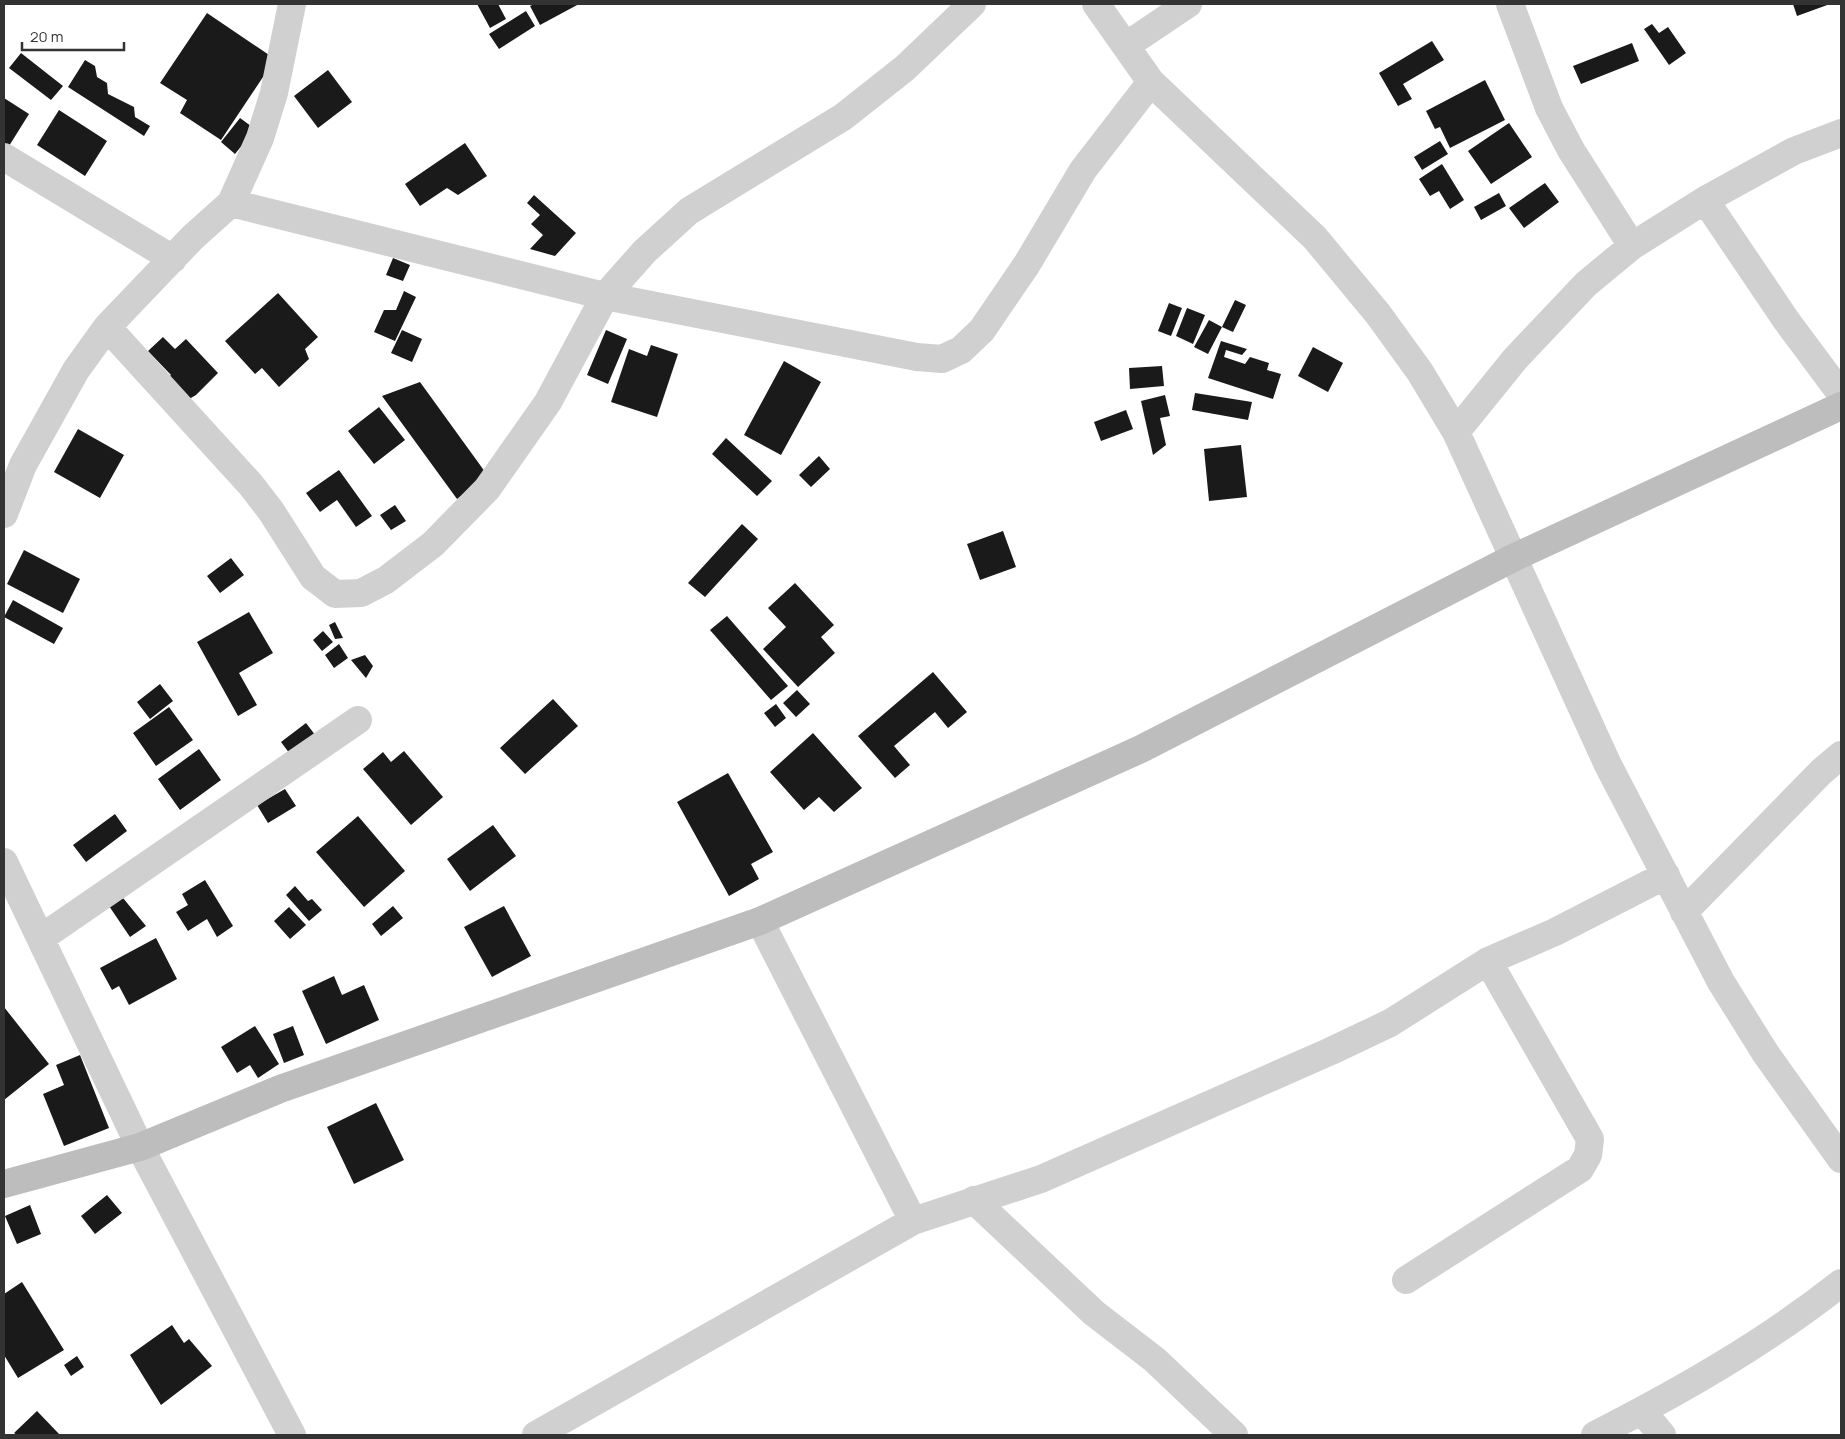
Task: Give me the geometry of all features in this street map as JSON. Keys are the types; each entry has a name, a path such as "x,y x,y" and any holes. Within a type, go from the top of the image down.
{"street":[{"path":"4,514 23,465 76,370 107,327 172,259 231,203 260,138 274,92 292,4"},
{"path":"107,327 252,485 272,511 313,577 335,594 361,593 386,580 433,544 487,489 548,402 605,296 645,251 689,211 843,117 905,68 972,4"},
{"path":"1096,4 1151,82 1315,238 1378,314 1420,372 1456,432 1608,765 1721,982 1766,1054 1841,1159"},
{"path":"1126,45 1188,4"},
{"path":"1510,4 1549,108 1571,150 1632,246"},
{"path":"231,203 605,296 917,357 942,359 961,350 982,330 1027,264 1083,170 1151,82"},
{"path":"1456,432 1515,359 1579,291 1632,246 1704,200 1794,151 1841,133"},
{"path":"4,157 172,259"},
{"path":"1704,200 1786,320 1841,394"},
{"path":"4,1184 140,1147 280,1089 760,921 1141,749 1514,558 1841,406"},
{"path":"41,938 358,720"},
{"path":"1684,912 1821,772 1841,755"},
{"path":"4,862 140,1147 292,1435"},
{"path":"536,1435 913,1220 1041,1179 1332,1051 1390,1023 1488,961 1555,932 1666,875"},
{"path":"760,921 913,1220"},
{"path":"1406,1280 1580,1169 1588,1155 1590,1139 1488,961"},
{"path":"974,1200 1094,1313 1155,1360 1234,1435"},
{"path":"1596,1435 1642,1411 1731,1359 1793,1319 1841,1283"},
{"path":"1642,1411 1662,1435"}],"building":[{"path":"477,4 498,4 506,19 490,28"},
{"path":"534,4 579,4 540,25 530,6"},
{"path":"1793,4 1830,4 1797,16"},
{"path":"526,11 535,26 499,49 489,34"},
{"path":"207,13 275,59 221,140 180,113 187,100 160,83"},
{"path":"1652,24 1659,33 1668,27 1686,53 1669,65 1644,29"},
{"path":"1432,41 1444,60 1403,84 1412,99 1398,106 1379,73"},
{"path":"1632,43 1639,61 1581,84 1573,66"},
{"path":"21,53 63,86 51,100 9,68"},
{"path":"85,60 95,66 97,77 107,83 108,94 134,107 135,117 150,126 144,136 68,87"},
{"path":"328,70 352,102 318,128 294,96"},
{"path":"1485,80 1505,120 1450,148 1440,127 1435,129 1426,111"},
{"path":"4,98 29,114 9,146 4,143"},
{"path":"59,110 107,141 85,176 37,145"},
{"path":"240,118 255,129 235,154 221,142"},
{"path":"1509,123 1532,157 1491,184 1468,151"},
{"path":"1440,141 1448,154 1422,170 1414,157"},
{"path":"465,143 487,176 458,195 447,188 420,206 405,184"},
{"path":"1442,164 1464,200 1450,209 1439,191 1430,196 1419,179"},
{"path":"1545,183 1559,202 1524,228 1509,208"},
{"path":"1499,193 1506,206 1481,220 1474,207"},
{"path":"534,195 576,233 555,256 530,249 543,235 531,224 540,215 527,203"},
{"path":"393,258 410,265 403,281 386,275"},
{"path":"404,291 416,297 395,341 374,332 384,310 396,310"},
{"path":"278,293 318,337 305,349 309,359 279,387 262,368 255,374 225,341"},
{"path":"1235,300 1246,305 1233,332 1222,327"},
{"path":"1169,303 1182,308 1171,336 1158,331"},
{"path":"1187,308 1205,315 1193,344 1176,336"},
{"path":"1209,320 1222,327 1208,354 1194,347"},
{"path":"402,330 422,339 412,362 391,353"},
{"path":"606,330 627,339 608,384 587,375"},
{"path":"163,337 175,349 186,339 218,373 196,395 184,402 164,381 171,375 148,351"},
{"path":"1221,341 1247,349 1242,355 1226,350 1224,357 1245,364 1250,357 1269,363 1267,370 1281,374 1273,399 1208,378"},
{"path":"651,345 678,354 657,417 611,402 629,349 647,356"},
{"path":"1313,347 1343,363 1328,392 1298,376"},
{"path":"784,361 821,382 781,455 744,435"},
{"path":"1162,366 1164,386 1130,389 1129,368"},
{"path":"420,382 488,476 457,499 382,396"},
{"path":"1195,393 1252,402 1248,420 1192,410"},
{"path":"1165,395 1170,416 1160,418 1166,445 1153,455 1141,401"},
{"path":"379,407 405,440 374,464 348,431"},
{"path":"1126,410 1133,429 1101,441 1094,422"},
{"path":"78,429 124,455 100,498 54,472"},
{"path":"726,438 772,481 757,496 712,454"},
{"path":"1241,445 1247,497 1209,501 1204,449"},
{"path":"819,456 830,469 811,487 799,475"},
{"path":"339,470 372,516 356,527 337,500 320,512 306,493"},
{"path":"395,505 406,521 391,530 380,515"},
{"path":"742,524 758,539 705,597 688,583"},
{"path":"1003,531 1016,567 980,580 967,544"},
{"path":"24,550 80,579 63,613 7,584"},
{"path":"231,558 244,575 220,593 207,576"},
{"path":"795,583 834,625 821,637 835,653 798,687 763,649 786,627 768,608"},
{"path":"13,600 63,628 54,644 4,617"},
{"path":"249,612 273,653 239,673 257,705 238,716 197,642"},
{"path":"727,616 788,686 771,700 710,630"},
{"path":"335,622 343,638 335,639 329,625"},
{"path":"323,631 333,642 322,651 313,640"},
{"path":"339,644 348,658 334,668 325,655"},
{"path":"365,655 373,666 366,678 351,660"},
{"path":"933,672 967,712 948,728 935,712 894,746 910,765 895,778 858,736"},
{"path":"160,684 173,701 150,719 137,702"},
{"path":"797,690 810,704 796,717 783,703"},
{"path":"553,699 578,726 525,774 500,748"},
{"path":"776,704 786,718 775,727 764,713"},
{"path":"169,707 193,740 156,766 133,733"},
{"path":"306,723 319,740 293,758 281,742"},
{"path":"813,733 862,788 834,812 819,797 804,810 770,772"},
{"path":"199,749 221,780 180,810 158,779"},
{"path":"404,751 443,797 411,825 363,769 383,752 391,762"},
{"path":"728,773 773,852 751,864 759,879 729,896 677,802"},
{"path":"285,789 296,806 268,823 257,805"},
{"path":"115,814 127,831 86,862 73,845"},
{"path":"358,816 405,871 364,907 316,852"},
{"path":"493,825 516,856 470,891 447,859"},
{"path":"205,880 233,926 217,937 207,919 188,931 176,912 188,905 182,894"},
{"path":"295,886 308,901 312,899 322,910 309,921 286,895"},
{"path":"123,898 146,926 130,937 109,906"},
{"path":"393,906 403,918 381,936 372,924"},
{"path":"504,906 531,956 492,977 464,927"},
{"path":"289,907 306,925 290,939 274,921"},
{"path":"156,938 177,979 129,1005 119,986 112,990 100,968"},
{"path":"334,976 342,995 364,985 379,1020 326,1044 302,991"},
{"path":"4,1007 49,1064 4,1100"},
{"path":"255,1026 279,1064 258,1078 250,1065 237,1073 221,1047"},
{"path":"293,1026 304,1055 284,1063 273,1034"},
{"path":"80,1055 109,1128 64,1146 43,1094 64,1085 56,1065"},
{"path":"376,1103 404,1160 354,1184 327,1127"},
{"path":"107,1195 122,1213 95,1234 81,1216"},
{"path":"30,1205 41,1234 17,1244 5,1216"},
{"path":"22,1282 64,1350 18,1378 4,1355 4,1294"},
{"path":"172,1325 184,1343 189,1339 212,1366 161,1405 130,1355"},
{"path":"77,1356 84,1367 71,1376 64,1365"},
{"path":"37,1411 60,1435 17,1435 14,1433"}]}
